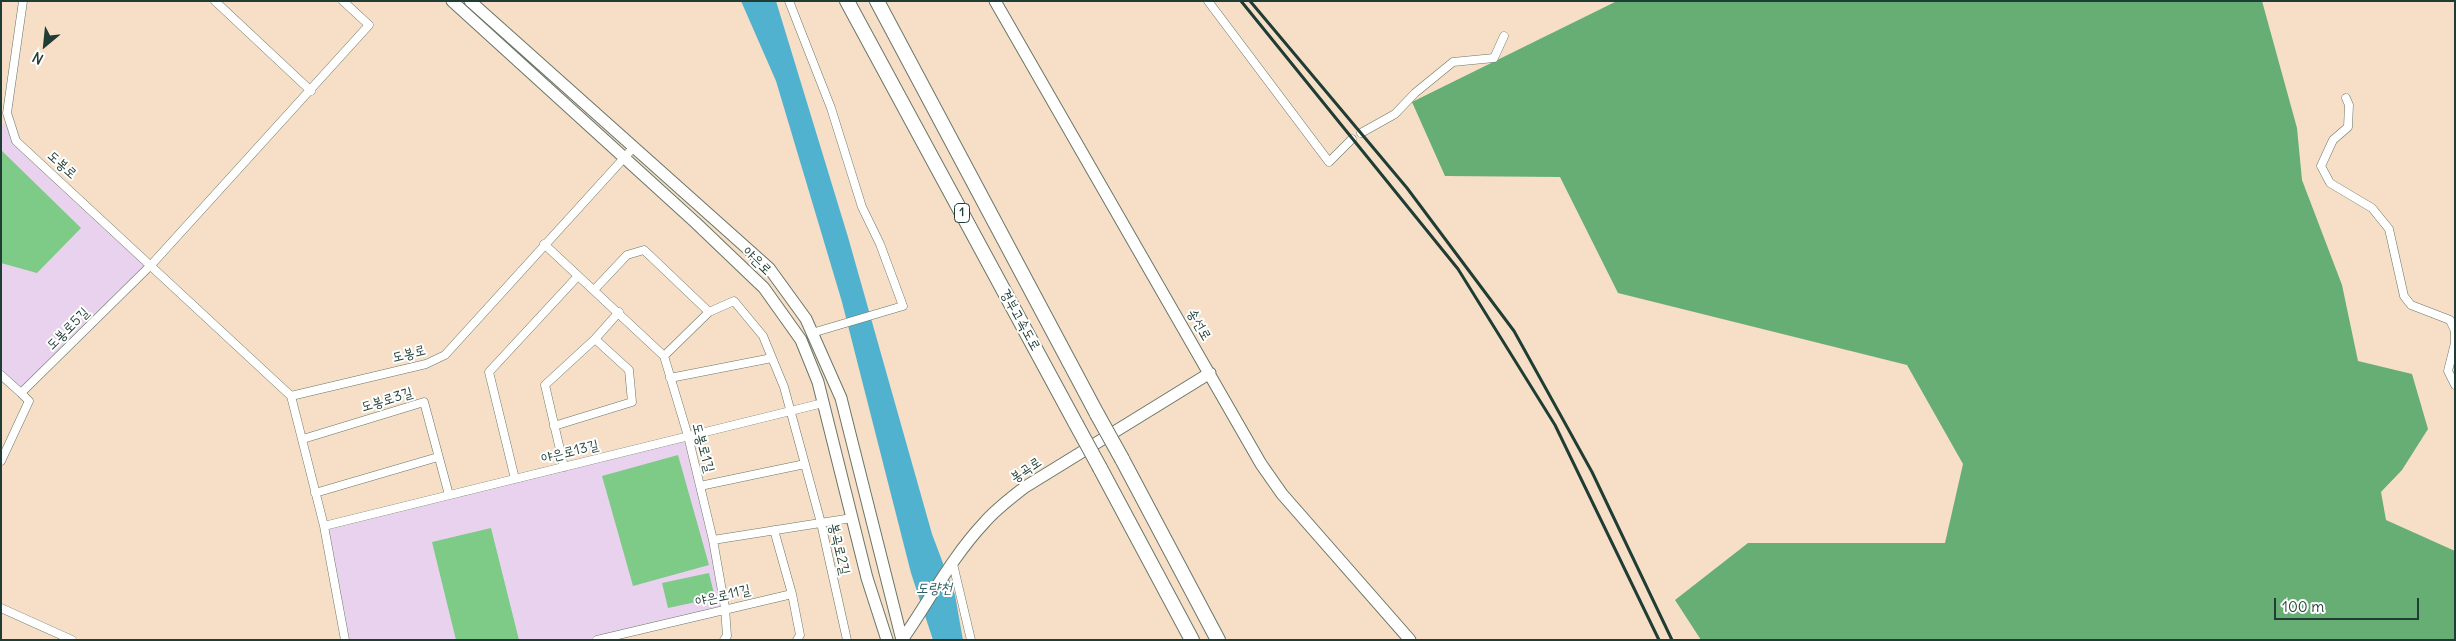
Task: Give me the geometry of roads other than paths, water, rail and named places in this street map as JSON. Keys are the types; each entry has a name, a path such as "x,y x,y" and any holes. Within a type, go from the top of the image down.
{"highway":[{"name":"경부고속도로","path":"847,1 1192,640"},
{"name":"경부고속도로","path":"876,1 1218,640"}],"street":[{"name":"도봉로","path":"23,1 7,113 16,141 152,264 291,396 426,364 445,355 634,147"},
{"path":"215,1 311,91"},
{"path":"152,264 369,25 343,1"},
{"name":"야은로","path":"452,1 624,157 764,288 800,340 818,382 867,578 887,640"},
{"name":"야은로","path":"470,1 769,268 806,319 841,398 902,640"},
{"path":"789,1 831,108 862,207 880,244 903,306 812,333"},
{"name":"송선로","path":"995,1 1261,464 1282,494 1410,640"},
{"path":"1208,1 1329,162 1352,138"},
{"path":"1361,132 1395,114 1415,93 1453,62 1494,58 1504,36"},
{"path":"2346,98 2349,105 2348,127 2333,140 2321,166 2330,183 2372,208 2389,229 2404,296 2411,305 2450,320 2455,331 2455,342 2448,371 2455,385"},
{"path":"1,126 9,119"},
{"path":"544,244 664,356"},
{"path":"594,290 627,255 644,250 709,312"},
{"name":"도봉로5길","path":"21,394 152,264"},
{"path":"515,479 489,372 578,276"},
{"name":"봉곡로2길","path":"664,356 709,312 734,301 763,336 791,410 821,523 847,640"},
{"path":"564,467 546,385 595,340 619,312"},
{"path":"554,426 632,402 629,370 595,340"},
{"name":"도봉로1길","path":"664,356 688,436 713,540 725,608 727,636 724,640"},
{"path":"670,378 772,358"},
{"name":"봉곡로","path":"902,640 984,522 1025,487 1210,373"},
{"path":"1,375 29,401 1,461"},
{"path":"291,396 324,526 344,640"},
{"name":"도봉로3길","path":"303,439 424,402 449,495"},
{"name":"야은로13길","path":"324,526 823,403"},
{"path":"316,493 438,457"},
{"path":"700,486 805,464"},
{"path":"713,540 852,518"},
{"path":"774,530 792,594 800,635 797,640"},
{"path":"953,564 971,640"},
{"name":"야은로11길","path":"597,640 725,608 792,594"},
{"path":"1,608 72,640"}],"water":[{"name":"도량천","path":"741,1 776,1 848,237 932,534 955,595 963,640 933,640 911,573 842,302 776,81"}],"railway":[{"path":"1241,1 1458,269 1555,425 1659,640"},
{"path":"1250,1 1407,188 1514,331 1592,472 1672,640"}]}
